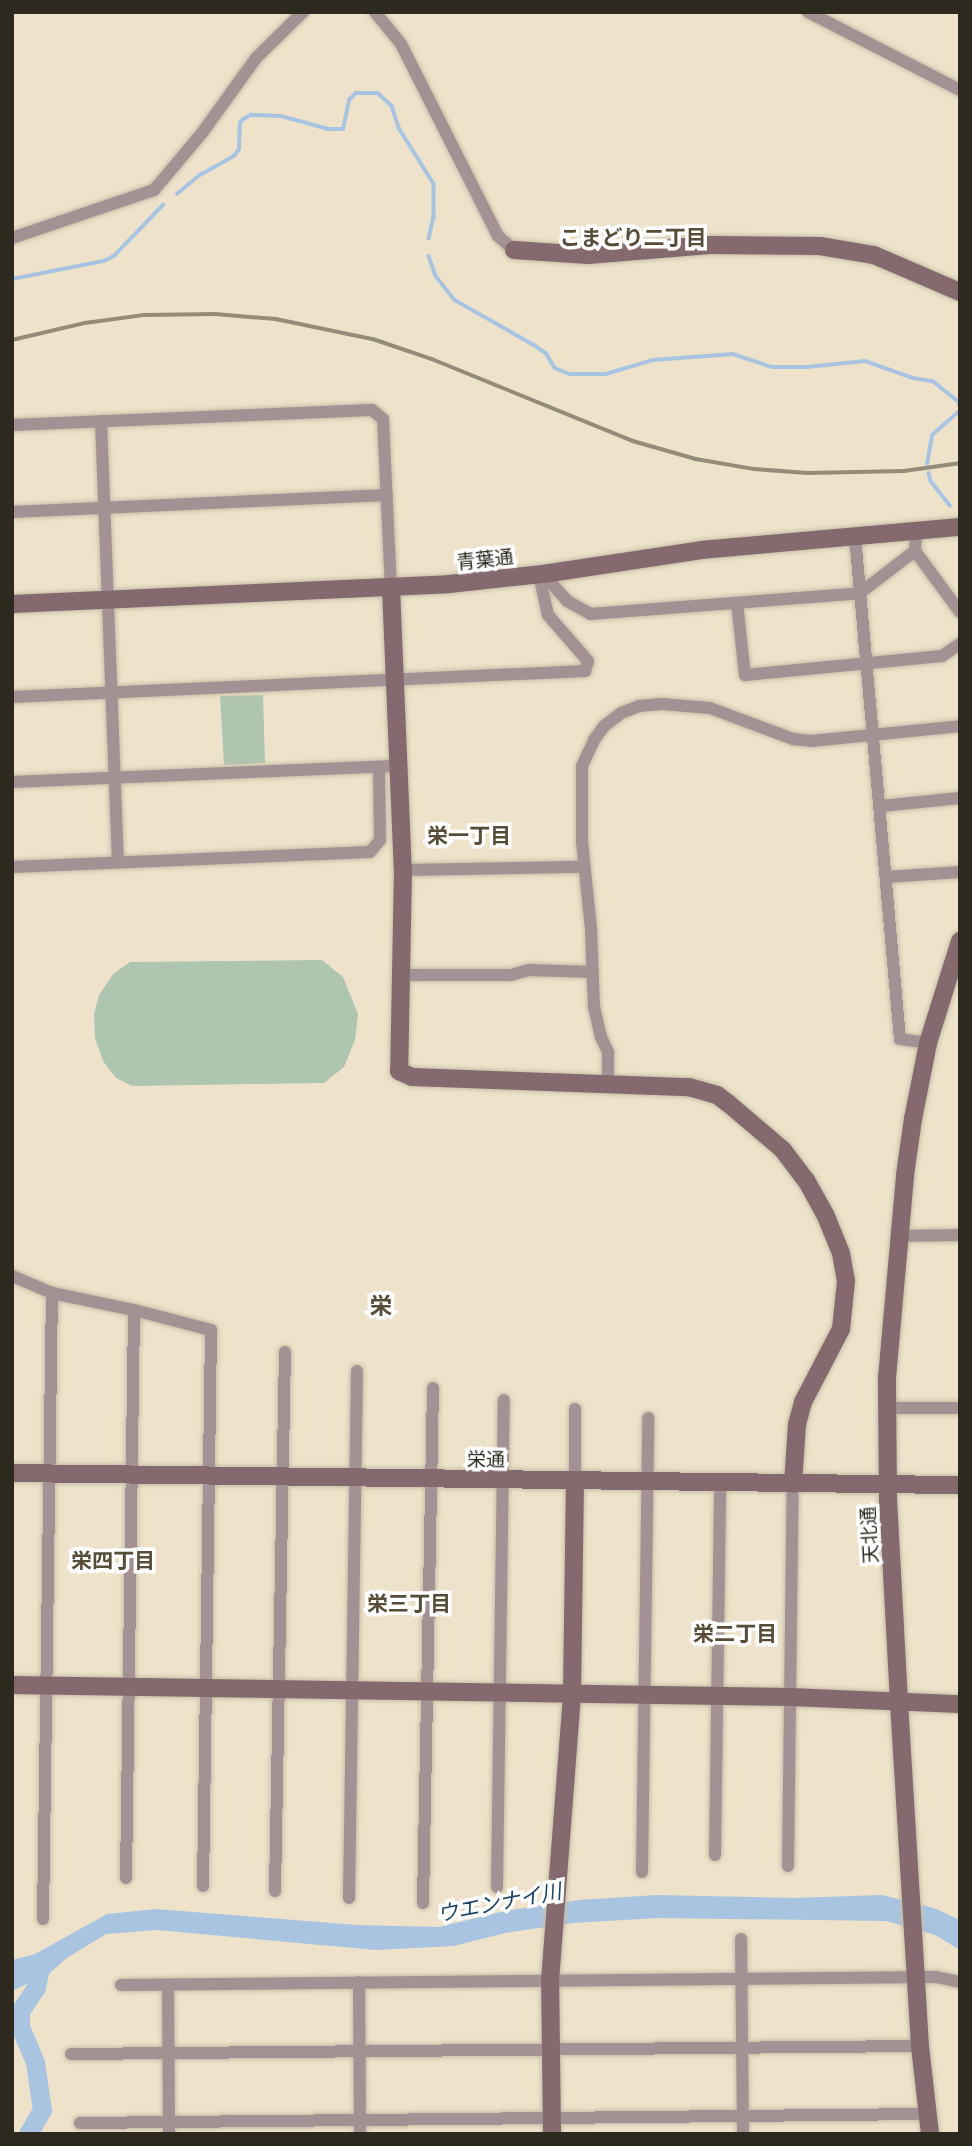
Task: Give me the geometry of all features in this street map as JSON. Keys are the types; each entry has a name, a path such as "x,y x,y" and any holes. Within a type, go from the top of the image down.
{"street":[{"path":"12,238 93,213 153,190 202,134 256,58 303,12"},
{"path":"375,12 401,44 498,236 514,250 587,255 710,245 786,244 849,248 874,255 960,292"},
{"path":"808,12 960,90"},
{"path":"12,425 372,410 383,419 403,870 397,1066 401,1074 689,1087 717,1095 783,1150 806,1181 825,1214 841,1253 846,1280 846,1306 841,1329 803,1402 793,1446 788,1866"},
{"path":"101,421 118,862"},
{"path":"12,512 387,495"},
{"name":"青葉通","path":"12,604 391,588 541,574 701,550 960,527"},
{"path":"916,530 915,551 960,612"},
{"path":"855,537 900,1039 928,1043"},
{"path":"541,574 567,601 590,614 860,593 915,551"},
{"path":"12,697 585,671 587,661 548,615 541,574"},
{"path":"737,603 745,675 943,656 960,644"},
{"path":"608,1084 608,1052 595,1019 591,929 583,867 582,766 594,740 621,713 639,706 689,705 710,708 793,739 811,741 960,726"},
{"path":"12,782 400,766"},
{"path":"12,867 370,852 380,840 379,767"},
{"path":"881,806 960,798"},
{"path":"403,870 583,867"},
{"path":"887,877 960,872"},
{"name":"天北通","path":"930,2134 920,2046 899,1702 887,1485 887,1408 899,1236 913,1118 928,1043 960,941"},
{"path":"400,975 511,975 529,970 592,972"},
{"path":"899,1236 960,1235"},
{"path":"12,1276 52,1293 211,1330 203,1886"},
{"path":"43,1919 52,1293"},
{"path":"125,1878 134,1310"},
{"path":"275,1891 285,1352"},
{"path":"349,1898 357,1371"},
{"path":"424,1903 433,1388"},
{"path":"497,1887 504,1400"},
{"path":"887,1408 960,1408"},
{"path":"552,2126 550,1981 572,1694 575,1409"},
{"path":"642,1872 648,1418"},
{"name":"栄通","path":"12,1473 960,1485"},
{"path":"715,1855 720,1483"},
{"path":"12,1685 790,1698 960,1704"},
{"path":"741,1939 743,2134"},
{"path":"121,1984 916,1977 952,1978 960,1982"},
{"path":"359,1982 360,2134"},
{"path":"168,1985 169,2128"},
{"path":"71,2054 920,2046"},
{"path":"80,2123 169,2128 360,2120 552,2126 742,2116 928,2114"}],"green space":[{"path":"263,695 265,763 224,765 220,696"},
{"path":"322,960 343,977 358,1014 355,1040 344,1067 324,1083 132,1086 116,1078 103,1061 95,1038 94,1014 99,995 113,974 130,962"}],"water":[{"path":"656,1895 793,1898 882,1895 934,1908 960,1920 960,1950 935,1935 886,1921 658,1918 573,1923 505,1933 454,1946 376,1950 156,1930 106,1934 67,1958 50,1973 12,1991 12,1960 35,1954 107,1914 156,1909 357,1925 439,1927 505,1911 579,1900"}],"waterway":[{"path":"177,194 200,175 234,156 239,149 240,123 243,119 251,115 281,116 329,129 343,129 349,100 356,93 378,93 392,106 399,128 434,184 434,217 429,238"},
{"path":"12,279 104,261 114,256 163,205"},
{"path":"429,256 436,276 455,300 534,345 546,353 555,368 570,374 606,374 653,360 733,354 772,367 807,367 865,361 913,378 933,381 959,402 960,406"},
{"path":"927,464 932,435 960,411"},
{"path":"929,473 931,481 950,505"},
{"path":"28,2134 42,2110 35,2062 20,2027 20,2011 36,1987 41,1964"}],"railway":[{"path":"12,340 85,323 144,315 215,314 276,319 373,339 432,359 633,441 696,459 754,469 807,473 904,471 960,463"}],"district":[{"name":"こまどり二丁目","path":"633,237"},
{"name":"栄一丁目","path":"469,835"},
{"name":"栄","path":"381,1305"},
{"name":"栄四丁目","path":"113,1560"},
{"name":"栄三丁目","path":"409,1603"},
{"name":"栄二丁目","path":"735,1633"}],"water label":[{"name":"ウエンナイ川","path":"499,1902"}]}
